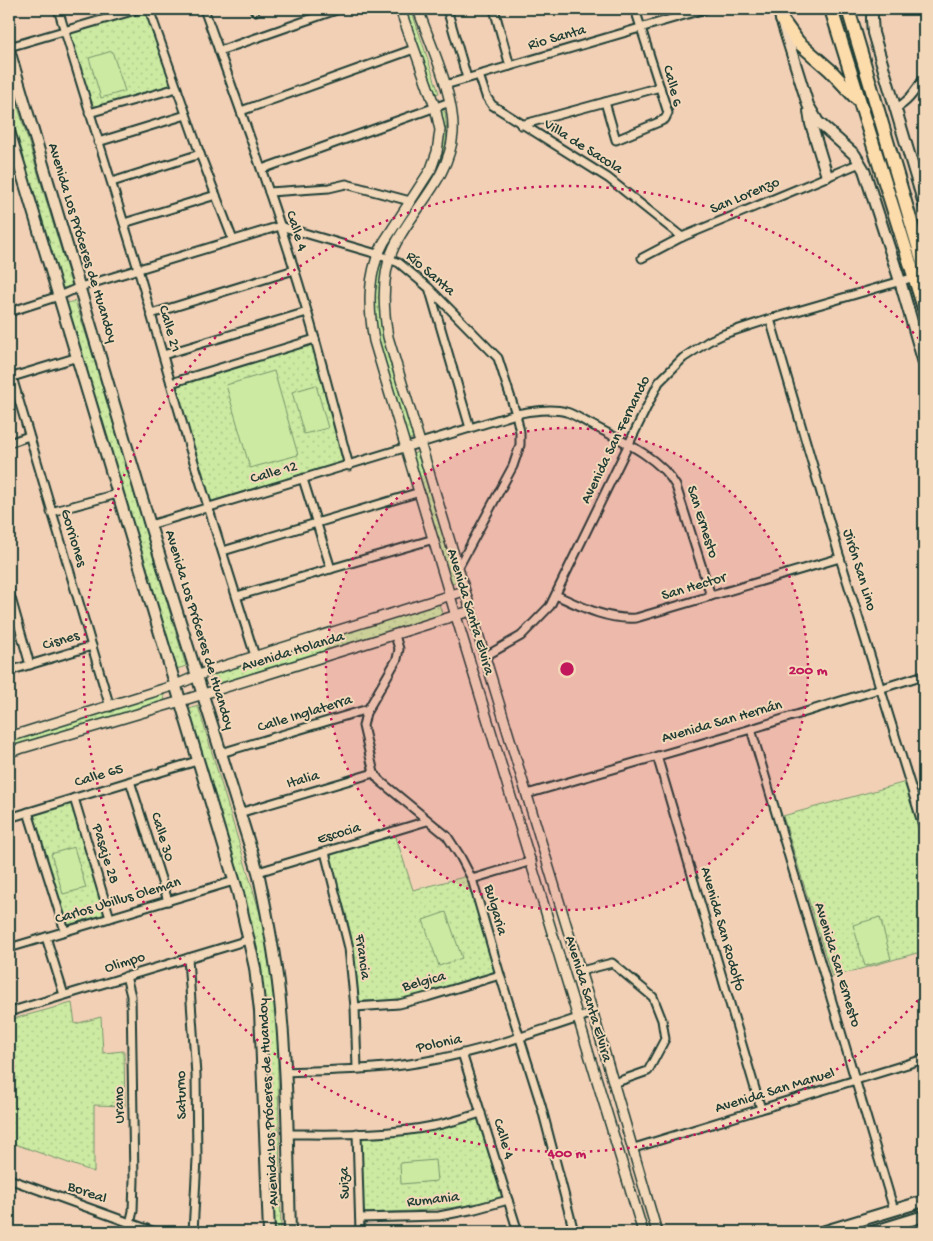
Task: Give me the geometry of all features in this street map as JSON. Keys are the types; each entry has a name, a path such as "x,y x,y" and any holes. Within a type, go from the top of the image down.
{"highway":[{"path":"831,9 924,308"},
{"path":"848,9 924,266"},
{"path":"780,14 798,42 830,70 859,101"}],"main road":[{"path":"872,9 874,33 924,204"},
{"path":"780,14 808,105 811,124 827,176"},
{"name":"Avenida Los Próceres de Huandoy","path":"9,48 150,525 258,872 269,921 281,1010 286,1072 290,1232"},
{"path":"808,105 818,122 855,155 860,163 900,281 924,363"},
{"name":"Avenida Los Próceres de Huandoy","path":"9,131 234,881 255,968 260,1011 269,1232"},
{"path":"822,1232 924,1201"},
{"path":"872,1232 924,1216"}],"street":[{"name":"Calle 21","path":"58,9 256,656"},
{"path":"9,48 140,9"},
{"path":"149,9 200,154 233,240"},
{"name":"Calle 4","path":"204,9 262,169 294,270 348,466"},
{"path":"219,51 339,9"},
{"name":"Avenida Santa Elvira","path":"400,9 435,107 440,130 438,152 432,169 378,254 371,278 369,302 374,342 644,1232"},
{"name":"Avenida Santa Elvira","path":"418,9 450,102 453,131 451,148 440,177 407,224 390,258 384,302 388,337 658,1232"},
{"path":"447,9 467,78"},
{"path":"494,9 510,66"},
{"name":"Calle 6","path":"605,102 616,140 665,118 668,113 635,9"},
{"name":"Rio Santa","path":"445,85 706,9"},
{"path":"241,111 414,49"},
{"name":"Villa de Sacola","path":"479,75 486,96 492,105 608,178 682,237"},
{"path":"896,108 908,100 924,78"},
{"path":"521,125 660,87"},
{"path":"90,113 177,88"},
{"path":"262,169 450,102"},
{"path":"98,142 186,115"},
{"path":"112,182 200,154"},
{"name":"San Lorenzo","path":"642,258 682,237 860,163"},
{"path":"269,192 329,188 346,184 410,201"},
{"path":"124,224 216,195"},
{"path":"9,312 59,296 80,287 280,226"},
{"name":"Río Santa","path":"280,226 378,254 399,263 429,288 498,358 516,414 520,432 520,445 513,466 458,568"},
{"path":"151,314 294,270"},
{"name":"Avenida San Fernando","path":"484,657 520,636 546,611 556,595 659,382 683,358 709,341 724,334 915,277"},
{"path":"429,288 470,428"},
{"path":"163,355 307,312"},
{"name":"Jirón San Lino","path":"770,319 840,558 882,688 924,829"},
{"path":"171,383 314,339"},
{"path":"10,377 78,357"},
{"name":"Gorriones","path":"10,377 110,707"},
{"name":"San Ernesto","path":"516,414 531,410 565,411 628,444 670,475 711,596"},
{"path":"406,448 516,414"},
{"path":"9,443 29,436"},
{"name":"Calle 12","path":"150,525 406,448"},
{"path":"303,479 331,569"},
{"path":"223,551 420,492"},
{"path":"51,512 117,494"},
{"path":"237,596 434,539"},
{"name":"San Hector","path":"556,595 602,615 624,619 647,616 840,558"},
{"path":"9,591 30,665"},
{"name":"Avenida Holanda","path":"9,737 176,685 198,677 210,670 464,591"},
{"name":"Avenida Holanda","path":"9,752 181,701 470,611"},
{"path":"374,773 363,726 368,709 398,659 399,649 396,635"},
{"name":"Cisnes","path":"9,671 92,646"},
{"name":"Avenida San Hernán","path":"527,794 751,729 924,675"},
{"name":"Calle Inglaterra","path":"221,754 368,709"},
{"name":"Avenida San Ernesto","path":"751,729 857,1080 894,1210"},
{"name":"Avenida San Rodolfo","path":"657,756 761,1109"},
{"name":"Calle 65","path":"9,818 197,761"},
{"name":"Italia","path":"239,813 374,773"},
{"name":"Bulgaria","path":"374,773 379,780 447,836 472,879 500,975 542,1105 574,1232"},
{"name":"Calle 30","path":"130,781 168,900"},
{"name":"Pasaje 28","path":"74,798 110,918"},
{"path":"28,812 65,931"},
{"path":"520,823 534,819"},
{"name":"Escocia","path":"258,872 427,821"},
{"name":"Francia","path":"325,852 349,948 355,1007 357,1068"},
{"path":"472,879 532,862"},
{"name":"Carlos Ubillus Oleman","path":"9,948 234,881"},
{"path":"46,937 64,995"},
{"name":"Olimpo","path":"9,1012 248,940"},
{"name":"Saturno","path":"188,958 197,1158 192,1232"},
{"path":"580,971 612,963 653,997 662,1020 665,1039 648,1072 614,1083"},
{"name":"Belgica","path":"355,1007 398,1004 500,975"},
{"name":"Urano","path":"126,976 131,996 134,1146 131,1224 128,1232"},
{"name":"Polonia","path":"286,1072 383,1068 422,1062 520,1037 593,1013"},
{"name":"Calle 4","path":"462,1053 518,1232"},
{"name":"Avenida San Manuel","path":"634,1148 924,1059"},
{"path":"287,1134 388,1132 433,1126 481,1113"},
{"name":"Suiza","path":"357,1133 360,1232"},
{"name":"Boreal","path":"9,1179 155,1232"},
{"name":"Rumania","path":"360,1218 439,1216 508,1200"}],"green space":[{"path":"146,9 174,85 93,108 69,31"},
{"path":"404,9 411,9 439,93 435,94"},
{"path":"112,51 125,91 101,98 89,58"},
{"path":"9,77 72,286 59,289 9,123"},
{"path":"442,109 445,112 447,134 442,159 431,180 396,233 387,252 384,250 388,241 429,180 439,111"},
{"path":"379,264 383,265 379,295 381,327 414,438 407,440 386,375 375,330 374,286"},
{"path":"75,301 93,355 186,666 174,670 63,304"},
{"path":"311,342 346,461 211,504 175,384"},
{"path":"274,371 298,455 250,468 226,385"},
{"path":"316,385 328,428 304,434 292,392"},
{"path":"417,452 457,582 452,584 450,584 412,455"},
{"path":"439,604 443,616 213,685 210,673"},
{"path":"163,692 165,701 9,747 9,738"},
{"path":"198,706 262,920 274,983 277,1025 281,1232 271,1232 265,1004 256,946 186,710"},
{"path":"906,782 924,845 924,951 832,977 783,816"},
{"path":"73,802 106,914 67,925 33,815"},
{"path":"395,834 413,890 468,876 495,973 427,994 396,1000 358,1001 353,945 346,913 328,853"},
{"path":"74,847 86,888 63,894 51,854"},
{"path":"446,912 462,958 439,966 423,920"},
{"path":"880,917 891,959 865,966 853,925"},
{"path":"72,1003 75,1024 101,1017 103,1053 124,1051 125,1106 94,1105 94,1172 9,1142 9,1083 16,1081 9,1056 9,1020"},
{"path":"479,1117 502,1197 451,1208 363,1213 360,1136 457,1124"},
{"path":"435,1160 437,1181 401,1184 400,1163"}]}
